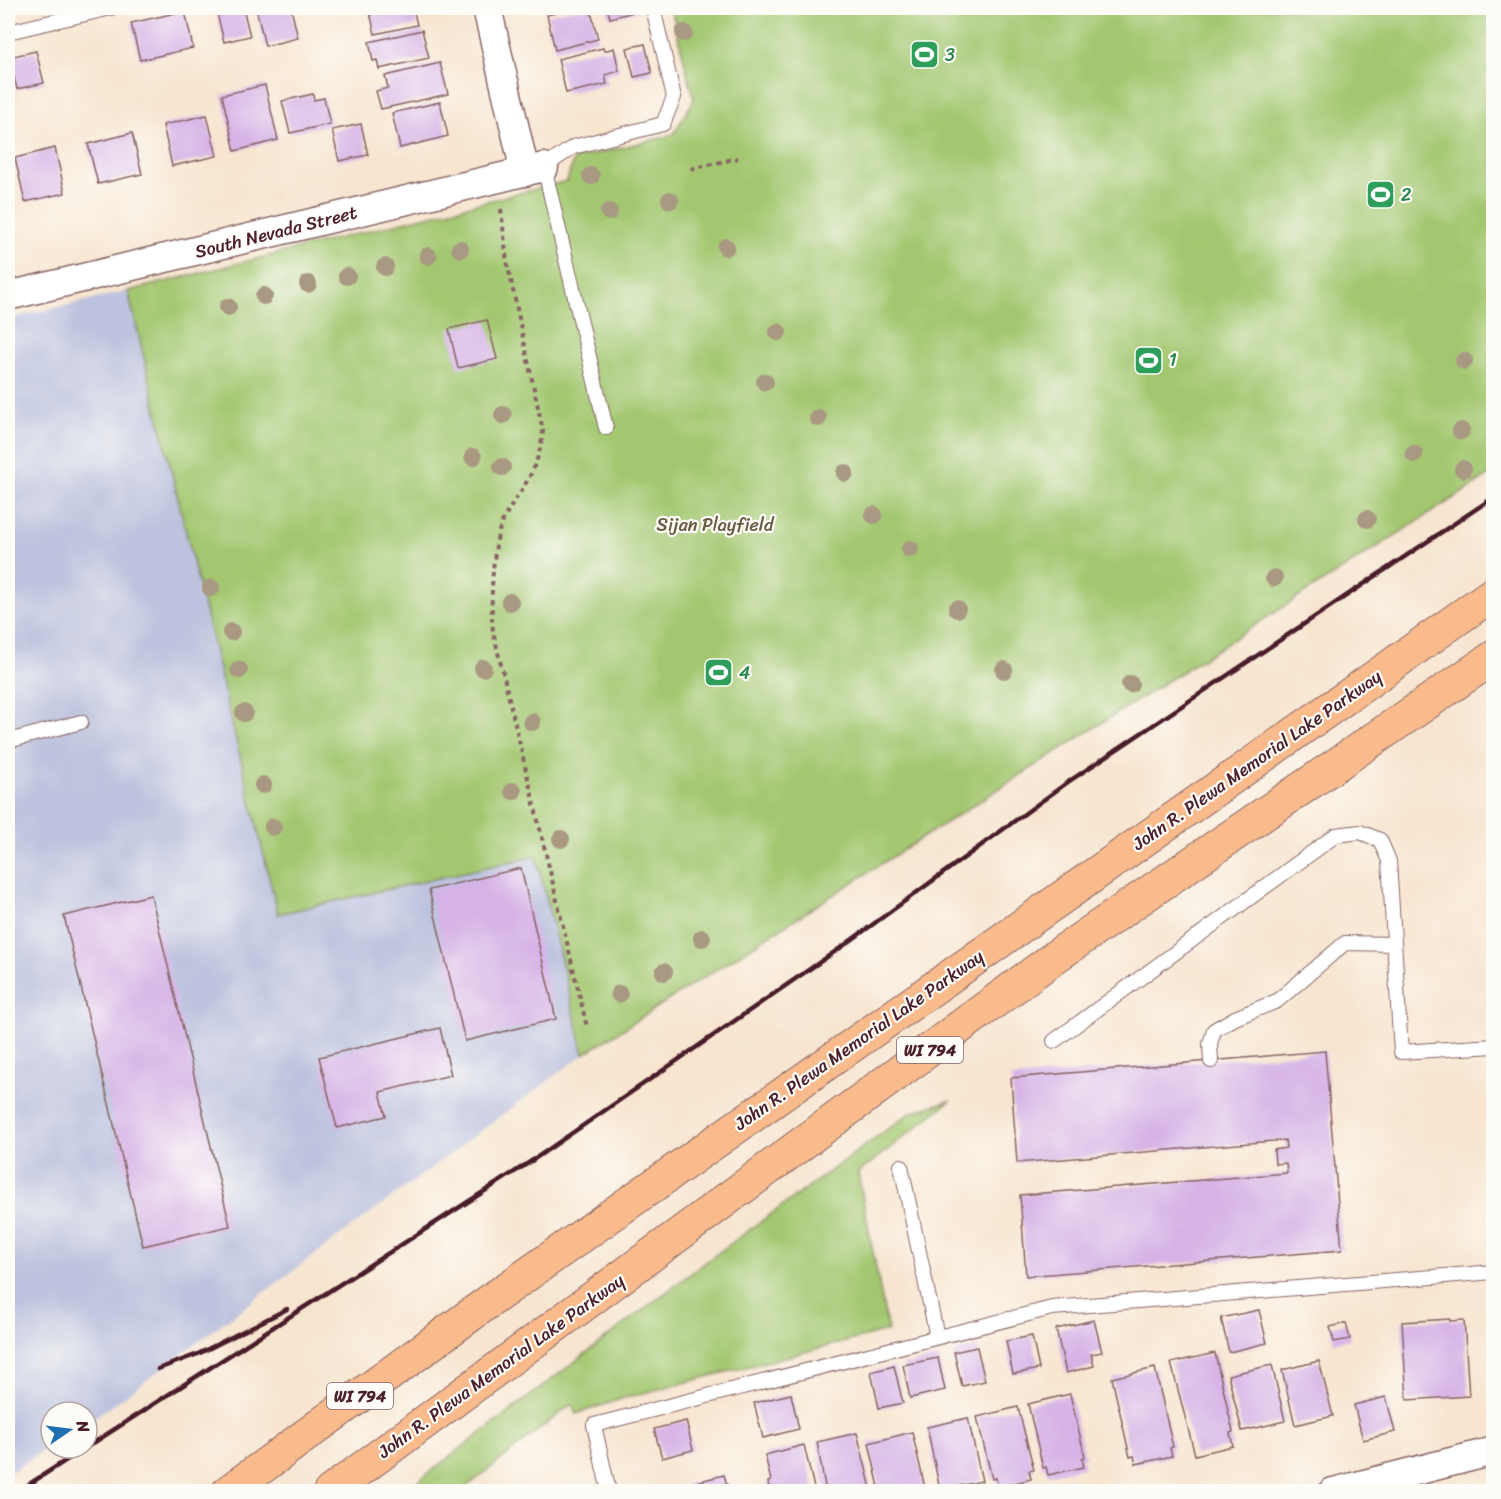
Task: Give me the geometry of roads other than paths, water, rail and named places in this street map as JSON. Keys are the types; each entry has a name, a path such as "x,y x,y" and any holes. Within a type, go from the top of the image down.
{"main road":[{"name":"John R. Plewa Memorial Lake Parkway","path":"228,1491 491,1300 1494,593"},
{"name":"John R. Plewa Memorial Lake Parkway","path":"330,1491 1059,954 1494,657"}],"street":[{"path":"487,8 535,169"},
{"name":"South Nevada Street","path":"9,290 535,169"},
{"path":"1333,1491 1494,1452"}],"lane":[{"path":"8,32 111,8"},
{"path":"606,428 535,169 573,147 663,124 674,97 653,8"},
{"path":"8,741 81,722"},
{"path":"1054,1041 1336,835 1360,832 1380,840 1389,861 1401,1052 1494,1046"},
{"path":"1211,1061 1210,1044 1214,1030 1235,1018 1277,1001 1345,943 1394,944"},
{"path":"901,1166 937,1337"},
{"path":"609,1491 594,1425 1052,1308 1494,1272"}],"railway":[{"path":"99,1439 533,1160 846,944 1068,782 1494,497"},
{"path":"158,1369 198,1354 287,1309"},
{"path":"17,1492 66,1460"}],"place":[{"name":"3","path":"924,55"},
{"name":"2","path":"1380,195"},
{"name":"1","path":"1148,360"},
{"name":"4","path":"718,673"}],"park label":[{"name":"Sijan Playfield","path":"715,525"}]}
